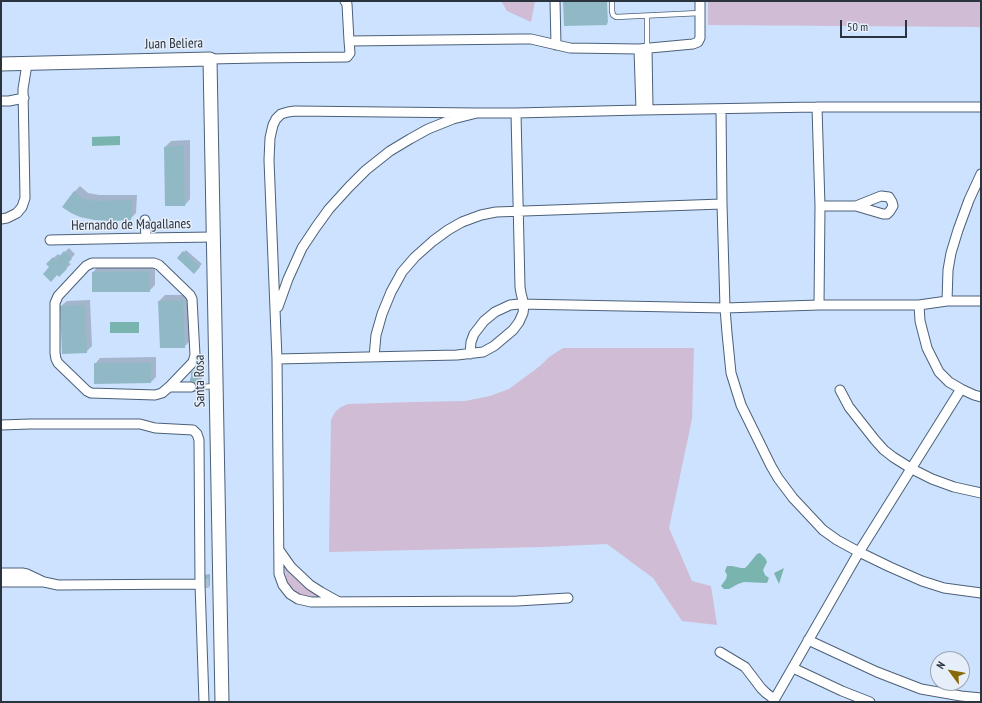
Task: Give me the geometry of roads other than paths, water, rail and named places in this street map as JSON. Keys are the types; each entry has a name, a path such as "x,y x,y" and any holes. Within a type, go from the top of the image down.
{"street":[{"path":"345,1 347,4 349,41 531,39 570,48 643,49 693,44 698,42 700,38 700,1"},
{"path":"555,1 556,45"},
{"name":"Juan Beliera","path":"1,64 348,57 350,54 349,41"},
{"path":"643,49 645,110"},
{"name":"Santa Rosa","path":"210,59 218,584 222,702"},
{"path":"1,219 17,213 22,207 25,198 23,88 27,64"},
{"path":"1,101 24,98"},
{"path":"817,107 820,206 819,305"},
{"path":"568,598 517,601 310,602 298,599 290,594 283,585 279,574 276,316 269,160 270,138 276,119 281,114 295,111 516,113 817,107 981,107"},
{"path":"721,109 725,308 731,373 741,405 771,466 793,498 823,530 859,552 922,581 944,588 981,593"},
{"path":"276,316 288,278 302,248 329,209 349,187 366,170 410,139 428,129 453,119 477,112"},
{"path":"277,359 470,354 484,352 494,346 513,330 523,314 524,305 521,293 516,113"},
{"path":"948,301 948,270 951,253 969,200 981,174"},
{"path":"374,357 376,335 382,314 391,292 402,272 414,257 433,241 462,222 481,215 496,212 722,204"},
{"path":"820,206 856,206"},
{"path":"146,220 146,238"},
{"name":"Hernando de Magallanes","path":"50,240 213,238"},
{"path":"169,387 193,362 195,355 192,299 190,295 159,265 154,263 92,263 86,266 58,296 55,303 55,353 58,363 87,391 91,393 155,395 162,394 169,387 191,387"},
{"path":"470,354 471,342 474,334 495,312 510,305 725,308 819,305 918,305 948,301 981,301"},
{"path":"918,305 920,321 927,348 939,372 949,382 974,396 981,397"},
{"path":"720,652 745,667 761,688 774,701 859,552 961,389"},
{"path":"840,390 849,407 875,440 893,457 912,469 932,478 954,487 981,493"},
{"path":"1,425 140,424 155,428 193,430 197,434 199,440 200,584 204,702"},
{"path":"279,550 292,567 310,585 340,602"},
{"path":"1,573 27,574 44,582 58,586 200,584"},
{"path":"1,582 44,582"},
{"path":"808,640 877,672 921,689 981,698"},
{"path":"793,668 870,702"}],"lane":[{"path":"612,1 612,11 613,15 616,17 700,13"},
{"path":"643,49 648,16"},
{"path":"201,387 216,386"}],"tunnel":[{"path":"200,584 211,583"}]}
